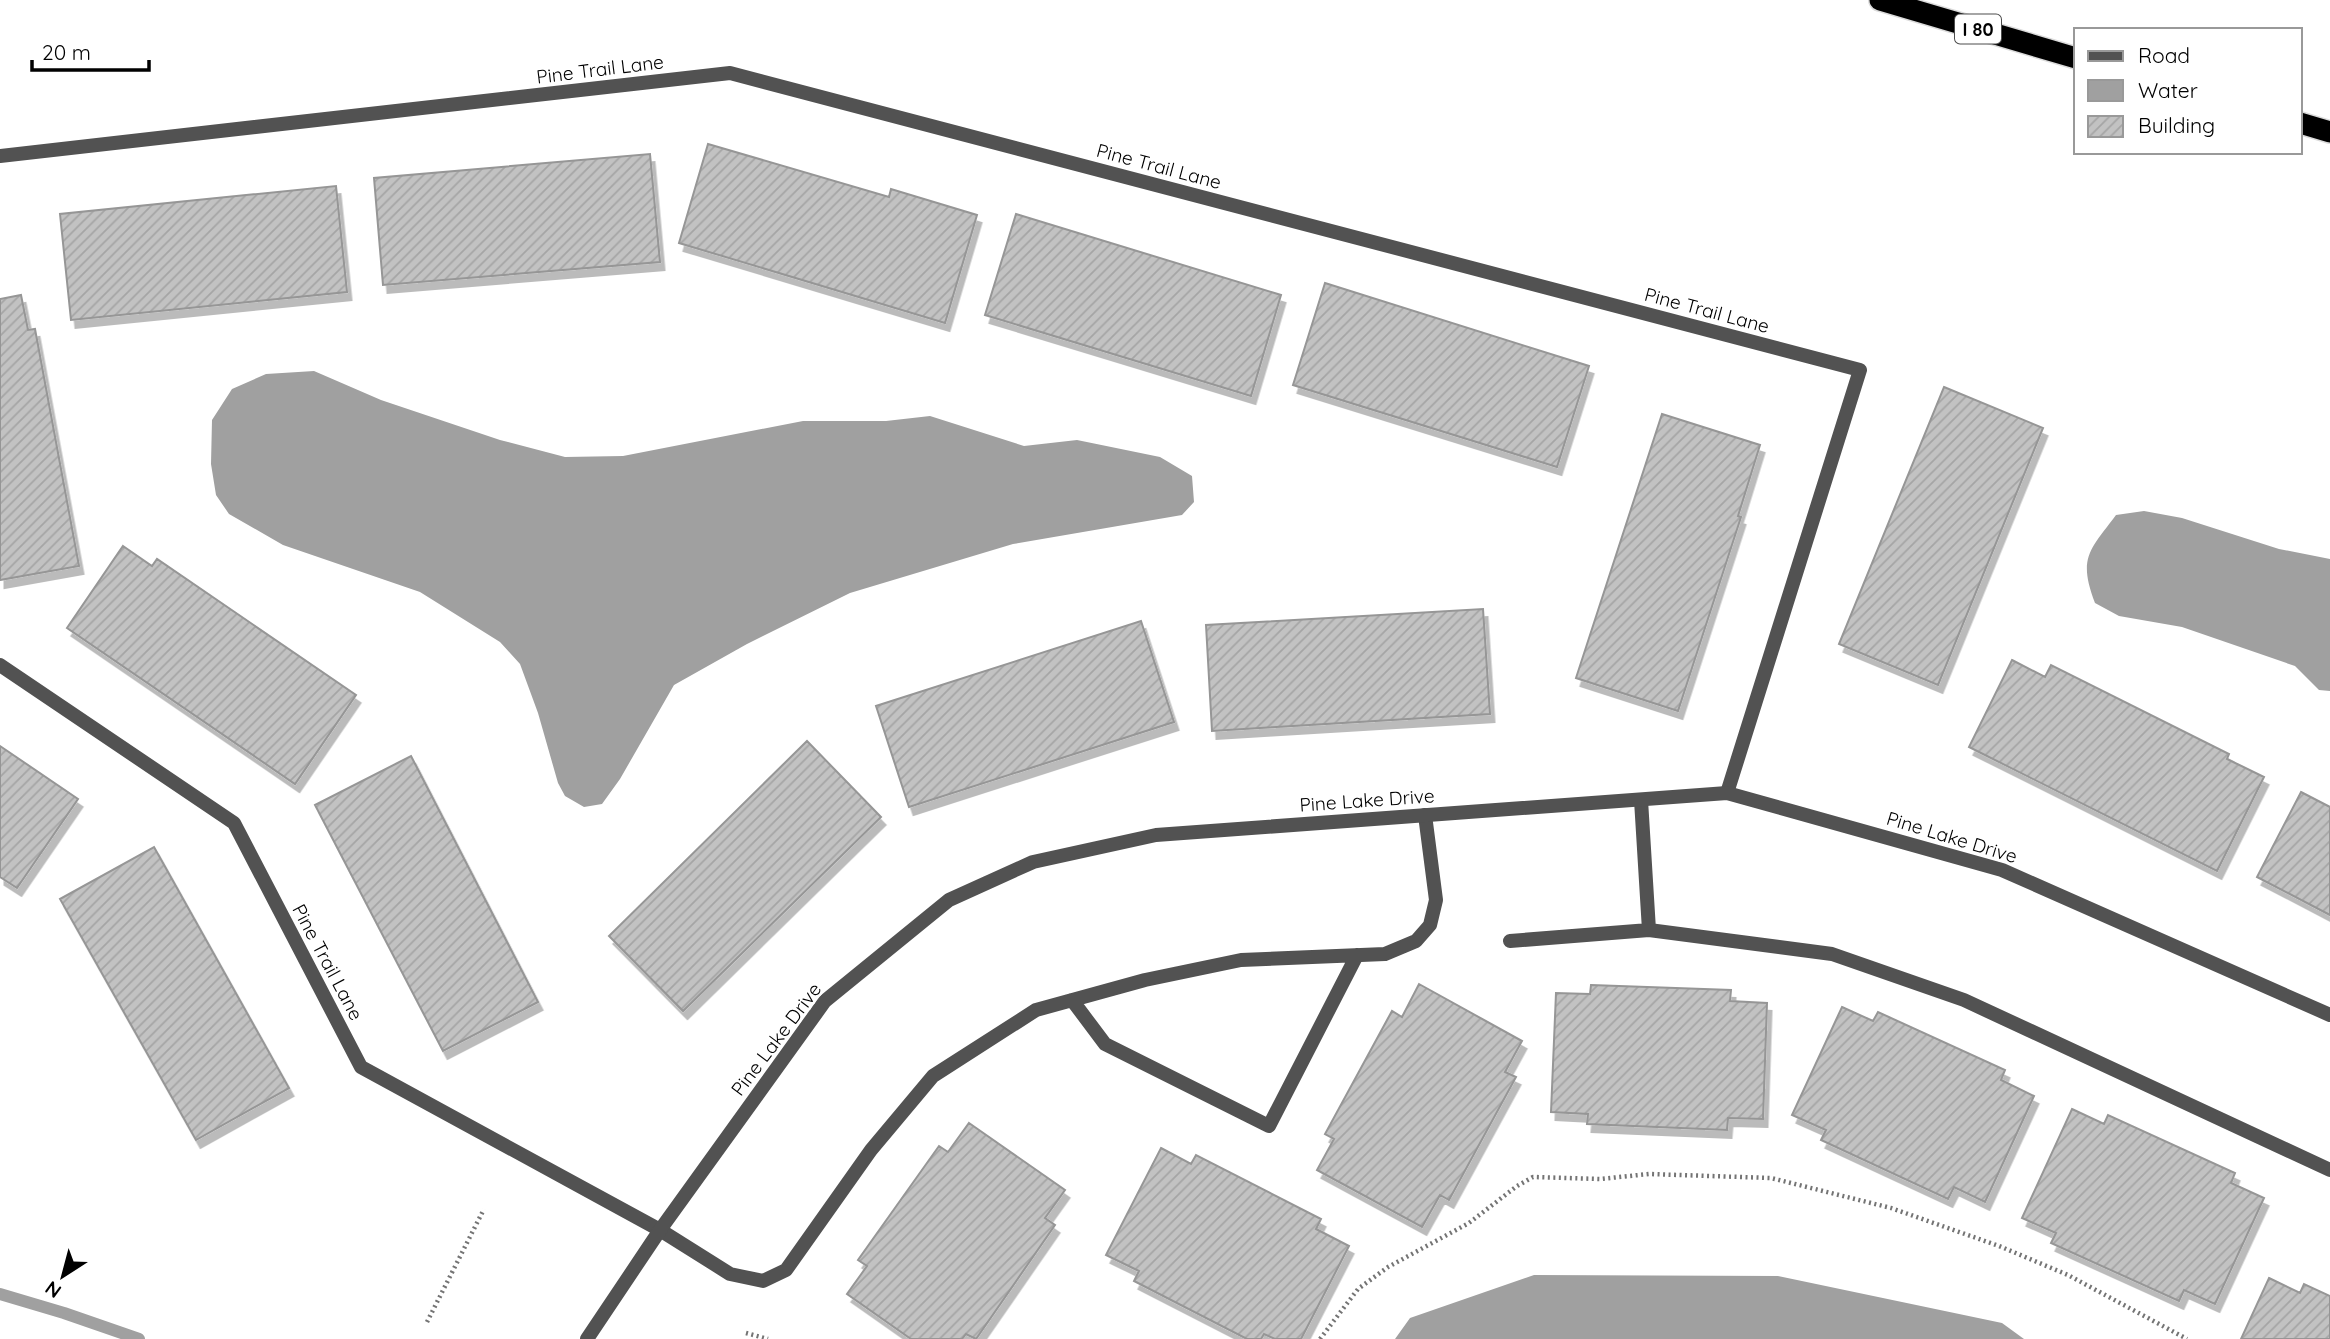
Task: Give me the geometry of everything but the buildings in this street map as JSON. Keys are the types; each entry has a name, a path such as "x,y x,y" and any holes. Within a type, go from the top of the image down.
{"highway":[{"name":"I 80","path":"1880,0 2074,57"},
{"path":"2302,124 2330,132"}],"street":[{"name":"Pine Trail Lane","path":"0,156 730,73 1860,370 1727,793"},
{"name":"Pine Trail Lane","path":"0,665 234,823 361,1067 660,1230 730,1274 764,1280 786,1270 871,1150 933,1076 1036,1010 1145,980 1241,960 1385,954 1416,941 1430,925 1436,900 1425,816"},
{"name":"Pine Lake Drive","path":"587,1339 660,1230 825,1000 949,900 1033,862 1156,835 1727,793 2002,870 2330,1015"},
{"path":"1641,800 1649,930"},
{"path":"1510,941 1649,930 1832,954 1964,1000 2330,1170"},
{"path":"1072,1000 1105,1044 1269,1126 1357,955"}],"path":[{"path":"1320,1339 1357,1289 1388,1267 1469,1223 1525,1181 1533,1177 1600,1179 1649,1174 1771,1178 1916,1215 2068,1275 2187,1339"},
{"path":"427,1322 484,1209"},
{"path":"746,1333 768,1339"}],"water":[{"path":"314,371 381,400 500,440 565,457 623,456 803,421 886,421 930,416 1024,446 1077,440 1160,457 1192,476 1194,502 1182,515 1013,544 850,593 747,644 674,685 620,779 602,804 584,807 565,796 558,783 538,713 520,664 500,642 420,592 283,545 229,514 216,495 211,464 212,420 232,389 266,374"},
{"path":"2144,511 2182,518 2279,549 2330,559 2330,691 2319,690 2295,666 2182,627 2119,616 2095,603 2087,575 2093,547 2116,515"},
{"path":"1534,1275 1778,1276 2002,1323 2024,1339 1395,1339 1410,1318"}],"waterway":[{"path":"0,1294 139,1339"}]}
